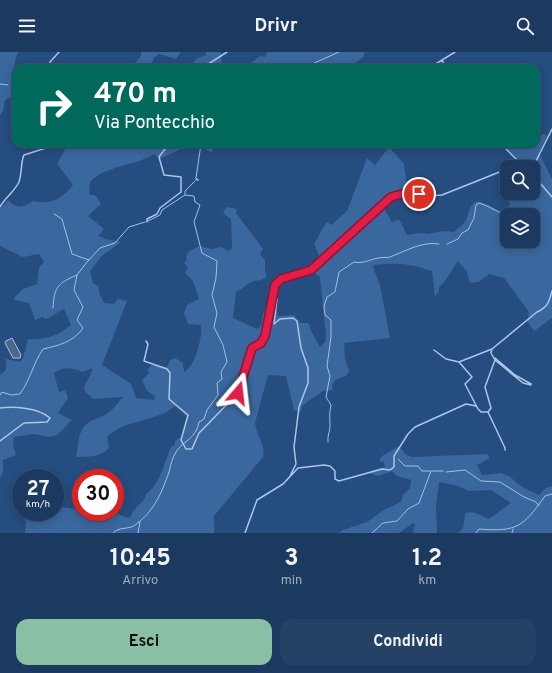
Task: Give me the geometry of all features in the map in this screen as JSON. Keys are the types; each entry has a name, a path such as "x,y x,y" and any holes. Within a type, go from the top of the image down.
{"street":[{"path":"51,64 50,62 59,52"},
{"path":"208,64 227,52"},
{"path":"435,64 455,52"},
{"path":"442,60 444,64"},
{"path":"536,160 552,129"},
{"path":"0,207 12,195 19,182 23,168 22,158 24,155 46,148"},
{"path":"147,222 147,218 157,214 160,208 181,192 181,177 164,175 162,172 159,157 165,148"},
{"path":"505,148 517,160"},
{"path":"146,341 148,344 144,361 167,369 171,377 169,399 188,415 181,436 182,443 186,449 194,447 200,433 238,393 252,348 261,343 265,336 273,302 273,290 281,279 311,270 391,197 409,192 429,196 442,195 500,172"},
{"path":"540,183 552,196"},
{"path":"434,350 446,359 459,362 492,349 537,312 544,309 550,302 552,291"},
{"path":"273,302 277,299 274,324 280,319 293,318 297,321 301,348 308,368 307,387 299,407 294,447 296,464 288,480"},
{"path":"492,349 491,352 495,359 523,383 531,384 515,375 495,359"},
{"path":"488,412 491,408 485,387 495,359"},
{"path":"459,362 472,377 465,384 476,406 481,412 488,412"},
{"path":"245,533 257,500 288,480 298,468 323,465 333,468 335,480 338,481 382,469 390,470 394,467 394,456 408,434 415,427 466,404 476,406"},
{"path":"0,408 17,406 27,408 50,418 47,422 24,423 0,441"},
{"path":"488,412 505,448 504,450"}],"shaded area":[{"path":"0,52 18,52 15,64 12,64 12,97 5,100 3,111 0,115"},
{"path":"141,52 181,52 176,59 159,54 154,58 151,64 134,64 141,56"},
{"path":"206,52 220,52 222,55 222,64 192,64 196,59 206,55"},
{"path":"267,52 368,52 364,53 364,57 354,64 249,64 260,56 265,57"},
{"path":"544,134 547,135 539,153 552,179 552,318 534,331 527,321 529,312 504,278 489,274 479,282 470,283 467,272 458,261 439,287 439,291 435,297 432,271 403,264 374,265 373,267 380,285 390,338 344,343 345,358 349,371 346,376 335,380 332,385 333,390 323,391 303,405 300,412 294,410 286,376 268,375 255,423 263,448 263,457 214,516 214,533 25,533 26,521 64,521 64,507 72,509 72,521 124,521 124,516 128,518 131,516 134,510 144,500 146,494 159,479 171,447 175,445 175,441 181,437 187,417 175,406 158,415 114,431 107,437 109,448 106,451 94,456 76,457 79,437 84,426 90,421 105,415 123,397 93,399 84,390 92,368 82,372 75,369 64,369 54,373 59,392 65,390 68,398 58,413 72,420 57,435 49,437 34,434 14,437 13,445 16,455 3,460 3,472 0,478 0,375 6,370 6,359 20,362 23,358 28,339 45,338 61,332 71,325 64,309 45,319 42,317 35,320 29,303 15,300 14,298 23,289 37,284 39,267 44,262 39,254 23,257 0,246 0,209 8,200 14,205 23,206 33,201 46,202 56,200 64,194 73,185 57,164 66,148 183,148 160,159 154,154 113,169 97,176 90,182 89,194 96,196 101,204 88,216 104,229 98,236 121,242 102,256 90,271 93,283 98,286 104,303 114,304 118,299 127,301 102,365 131,384 136,398 154,400 155,396 147,391 142,380 149,373 147,370 152,365 167,367 170,360 175,358 183,363 184,372 192,365 201,336 201,325 188,324 184,313 187,305 199,299 193,281 185,273 188,267 184,263 187,259 186,257 188,252 199,246 213,249 220,247 229,251 232,248 231,219 223,213 227,207 237,209 236,213 263,249 260,254 265,260 265,271 267,277 251,282 240,290 236,291 233,318 257,329 261,326 263,314 266,308 276,308 278,316 294,315 300,323 308,323 320,347 325,342 326,335 320,277 311,270 321,261 314,243 328,222 331,225 347,211 367,158 375,165 388,148 390,148 404,164 408,192 394,196 382,205 392,222 399,219 407,235 421,233 429,234 441,231 454,232 465,222 471,206 478,201 496,209 500,213 500,248 540,248 540,208 507,208 511,204 507,200 540,200 540,160 518,160 506,148 540,148 540,136"},
{"path":"203,148 213,148 212,153"},
{"path":"12,338 21,355 20,358 13,358 5,343"},
{"path":"399,446 406,455 412,457 487,454 490,458 477,465 482,475 501,473 509,476 522,487 539,495 546,488 552,486 552,533 458,533 463,528 465,514 471,512 489,519 511,503 491,490 469,491 455,485 439,482 436,506 437,533 413,533 415,524 413,523 399,533 339,533 343,530 367,522 384,510 401,502 403,495 410,488 411,480 397,476 392,471 379,476 371,474 370,471 385,467 384,462 379,461 382,456"}],"waterway":[{"path":"312,64 339,52"},
{"path":"0,84 8,85"},
{"path":"196,178 200,148"},
{"path":"185,194 185,191 195,181"},
{"path":"148,221 160,215 162,210 185,195"},
{"path":"113,533 135,525 142,520 152,508 163,487 175,454 179,448 193,436 199,422 204,419 207,410 218,395 217,383 222,379 221,372 227,362 223,345 214,327 217,313 212,295 216,278 217,261 202,253 194,222 200,205 195,202 194,196 185,195"},
{"path":"447,244 458,239 462,233 468,230 474,218 476,205 479,203 500,212"},
{"path":"54,214 62,219 72,254 89,260"},
{"path":"0,395 2,392 11,395 20,394 43,349 65,343 79,333 83,328 77,320 83,307 74,290 77,275 100,248 115,243 129,227 145,222"},
{"path":"328,442 331,405 326,397 330,376 327,366 331,337 331,320 325,315 324,306 327,297 335,292 339,272 354,262 363,262 390,257 420,245 433,243 439,244"},
{"path":"53,308 54,295 58,287 61,283 77,275"},
{"path":"398,459 405,466 418,466 422,471 430,471"},
{"path":"446,472 465,470 481,481 500,482 524,497 536,502 539,506"},
{"path":"372,533 383,523 397,521 408,509 419,503 431,471 443,471"},
{"path":"476,533 479,529 502,529 511,528 518,525 531,515 545,496 552,494"},
{"path":"138,533 140,522"},
{"path":"512,533 513,529"}],"route":[{"path":"238,393 252,348 261,343 265,336 273,302 273,290 275,285 281,279 311,270 391,197 409,192 419,194"}]}
